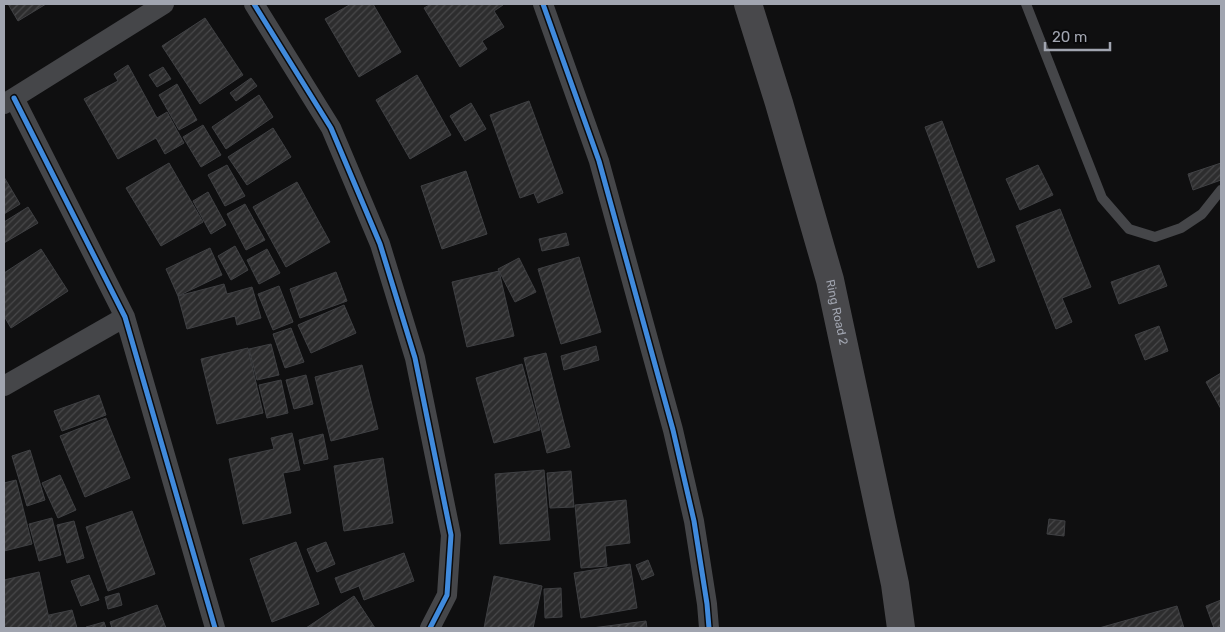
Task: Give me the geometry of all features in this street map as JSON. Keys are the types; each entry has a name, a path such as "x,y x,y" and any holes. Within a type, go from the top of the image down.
{"main road":[{"name":"Ring Road 2","path":"748,4 779,103 830,280 895,584 901,628"}],"street":[{"path":"164,4 9,101 125,317 214,628"},
{"path":"254,4 330,128 380,244 415,358 451,535 448,595 430,628"},
{"path":"543,4 599,161 673,430 694,521 707,604 708,628"},
{"path":"4,386 125,317"}],"lane":[{"path":"1026,4 1102,198 1129,229 1155,237 1182,228 1202,214 1221,190"}],"building":[{"path":"8,4 46,4 18,21"},
{"path":"351,4 373,4 401,52 359,77 325,19"},
{"path":"431,4 503,4 494,11 504,27 482,41 487,49 460,67 424,8"},
{"path":"205,18 243,75 200,104 162,46"},
{"path":"128,65 157,118 167,112 184,143 165,154 156,138 118,159 84,99 118,81 114,74"},
{"path":"163,67 171,79 157,87 149,75"},
{"path":"417,75 451,135 410,159 376,100"},
{"path":"251,78 257,86 236,101 230,93"},
{"path":"177,84 197,120 179,130 159,95"},
{"path":"259,95 273,117 226,149 212,127"},
{"path":"529,101 563,193 538,203 534,193 520,198 490,115"},
{"path":"471,103 486,129 465,141 450,116"},
{"path":"942,121 995,261 978,268 925,127"},
{"path":"203,125 221,155 201,167 183,137"},
{"path":"273,128 291,157 247,185 228,157"},
{"path":"169,163 203,222 161,246 126,188"},
{"path":"1221,163 1221,180 1193,190 1188,174"},
{"path":"227,165 245,196 225,206 208,175"},
{"path":"1038,165 1053,195 1020,210 1006,179"},
{"path":"466,171 487,234 442,249 421,186"},
{"path":"4,177 20,204 4,214"},
{"path":"297,182 330,242 286,267 253,207"},
{"path":"208,192 226,225 211,234 193,201"},
{"path":"245,204 265,240 246,250 227,214"},
{"path":"28,207 38,223 4,243 4,222"},
{"path":"1060,209 1091,287 1062,298 1072,322 1056,329 1016,226"},
{"path":"566,233 569,245 542,251 539,239"},
{"path":"235,246 248,270 231,280 218,256"},
{"path":"210,248 222,275 178,296 166,269"},
{"path":"41,249 68,291 11,328 4,316 4,273"},
{"path":"267,249 280,273 259,284 247,260"},
{"path":"579,257 601,332 561,344 538,269"},
{"path":"519,258 536,292 515,302 498,269"},
{"path":"1159,265 1167,286 1119,304 1111,282"},
{"path":"499,271 514,336 467,347 452,282"},
{"path":"336,272 347,301 300,318 290,289"},
{"path":"224,284 227,294 252,287 261,318 237,325 235,316 187,329 178,296"},
{"path":"279,286 293,322 273,330 258,294"},
{"path":"344,305 356,333 311,353 298,325"},
{"path":"1159,326 1168,351 1145,360 1135,335"},
{"path":"291,328 304,362 285,368 273,334"},
{"path":"271,344 279,375 257,380 249,349"},
{"path":"596,346 599,360 564,370 561,356"},
{"path":"248,348 263,413 217,424 201,359"},
{"path":"546,353 570,447 547,453 524,358"},
{"path":"522,364 540,430 494,443 476,378"},
{"path":"362,365 378,429 331,441 315,377"},
{"path":"1221,373 1221,409 1206,382"},
{"path":"306,375 313,404 294,409 286,380"},
{"path":"281,380 288,413 267,418 259,385"},
{"path":"99,395 106,415 62,431 54,411"},
{"path":"106,418 130,478 85,497 60,436"},
{"path":"292,433 300,470 283,473 291,513 243,524 229,459 274,449 271,438"},
{"path":"323,434 328,459 304,464 299,440"},
{"path":"30,450 45,500 27,506 12,456"},
{"path":"383,458 393,523 344,531 334,466"},
{"path":"544,470 550,540 500,544 495,474"},
{"path":"571,471 574,507 550,508 547,473"},
{"path":"60,475 76,510 58,518 42,483"},
{"path":"16,480 32,544 4,551 4,483"},
{"path":"626,500 630,543 605,546 607,566 581,568 575,505"},
{"path":"132,511 155,574 108,591 86,527"},
{"path":"52,518 61,555 39,561 29,524"},
{"path":"1049,519 1065,521 1064,536 1047,534"},
{"path":"74,521 84,558 67,563 57,525"},
{"path":"296,542 319,604 272,622 250,559"},
{"path":"326,542 335,564 317,572 307,549"},
{"path":"404,553 414,581 364,600 359,586 341,593 335,578"},
{"path":"648,560 654,575 642,580 636,565"},
{"path":"630,564 637,608 581,618 574,573"},
{"path":"39,572 51,628 4,628 4,580"},
{"path":"89,575 99,600 81,606 71,581"},
{"path":"494,576 542,586 533,628 484,628"},
{"path":"561,588 562,617 545,618 544,589"},
{"path":"119,593 122,605 108,609 105,597"},
{"path":"354,596 375,628 306,628"},
{"path":"1221,600 1221,628 1214,628 1206,606"},
{"path":"157,605 166,628 112,628 110,622"},
{"path":"1177,606 1184,628 1099,628"},
{"path":"72,610 77,628 52,628 49,615"},
{"path":"646,621 647,628 592,628"},
{"path":"104,622 106,628 86,628 86,627"}],"cycle path":[{"path":"254,4 331,128 380,244 415,358 451,535 447,595 430,628"},
{"path":"543,4 599,161 673,430 694,521 709,628"},
{"path":"14,98 125,317 215,628"}]}
